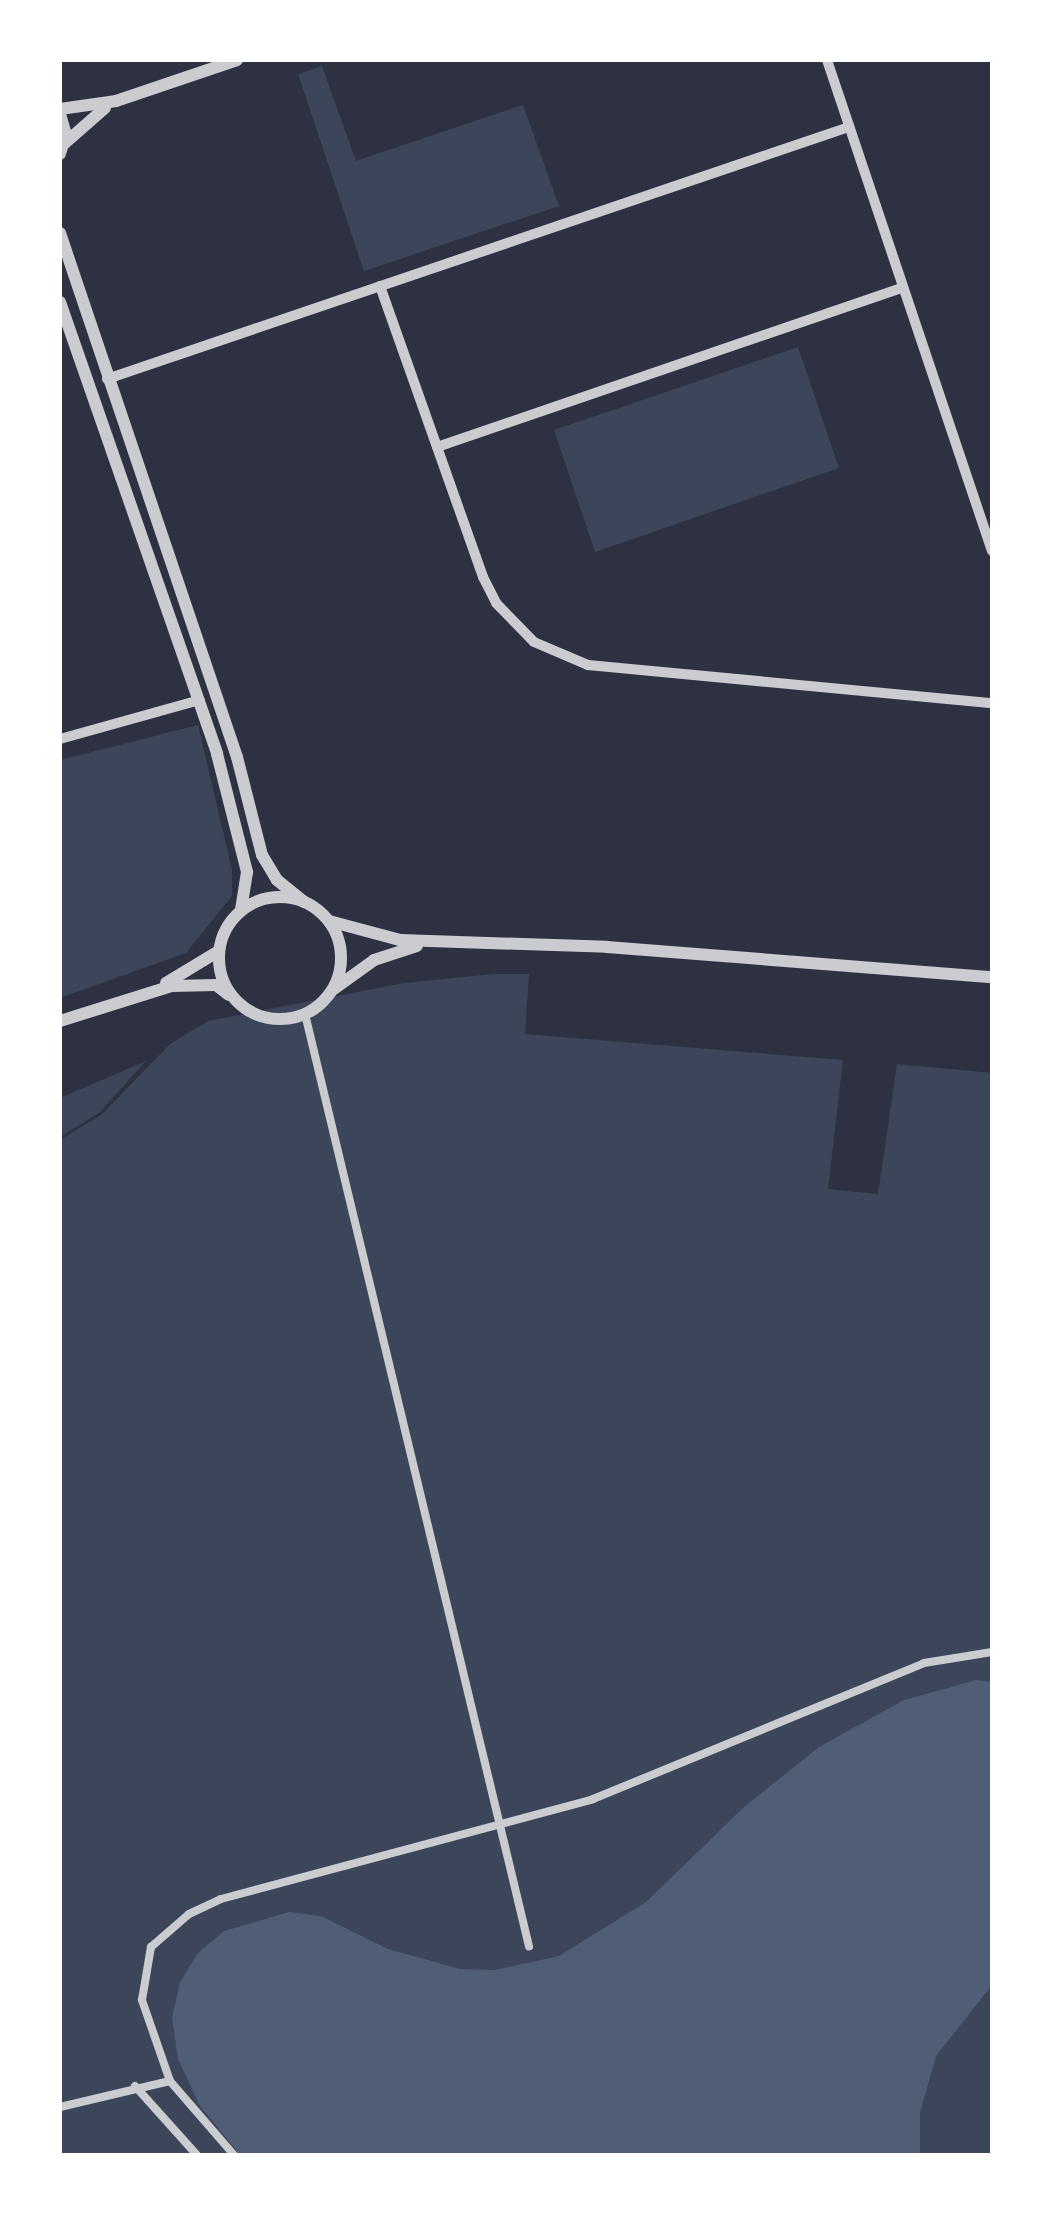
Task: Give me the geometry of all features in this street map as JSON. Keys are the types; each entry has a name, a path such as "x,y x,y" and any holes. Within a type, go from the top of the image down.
{"street":[{"path":"62,148 60,111 116,101 236,60"},
{"path":"827,60 992,551"},
{"path":"62,148 116,101"},
{"path":"107,379 849,127"},
{"path":"60,234 214,686 262,855 277,880 304,902 328,921 375,937 992,977"},
{"path":"380,286 496,603 512,624 559,656 588,665 992,703"},
{"path":"437,447 902,288"},
{"path":"60,302 200,700 244,852 248,886 242,911 219,951 155,989 60,1020"},
{"path":"60,739 200,700"},
{"path":"242,911 267,899 304,902"},
{"path":"328,921 341,962 332,990"},
{"path":"155,989 216,985 270,1018 305,1014 374,960 449,940"},
{"path":"219,951 231,996"},
{"path":"305,1014 529,1946"},
{"path":"234,2155 170,2081 142,2000 143,1972 151,1947 189,1914 221,1899 501,1824 699,1760 827,1699 924,1663 992,1652"},
{"path":"60,2107 135,2086 170,2081"},
{"path":"135,2086 197,2155"}],"shaded area":[{"path":"322,66 356,161 523,105 559,206 364,271 298,74"},
{"path":"798,347 839,468 595,552 554,430"},
{"path":"198,725 232,870 232,896 186,953 60,998 60,760"},
{"path":"529,974 525,1034 843,1060 828,1189 878,1194 897,1064 992,1073 992,2155 60,2155 60,1140 102,1114 170,1044 208,1021 404,983"},
{"path":"146,1061 100,1112 60,1137 60,1098"},
{"path":"976,1680 992,1682 992,1985 936,2056 920,2113 920,2155 240,2155 200,2106 178,2059 172,2018 180,1982 198,1953 224,1931 289,1912 321,1916 388,1949 460,1969 495,1970 559,1956 646,1902 744,1807 819,1747 904,1700"}]}
